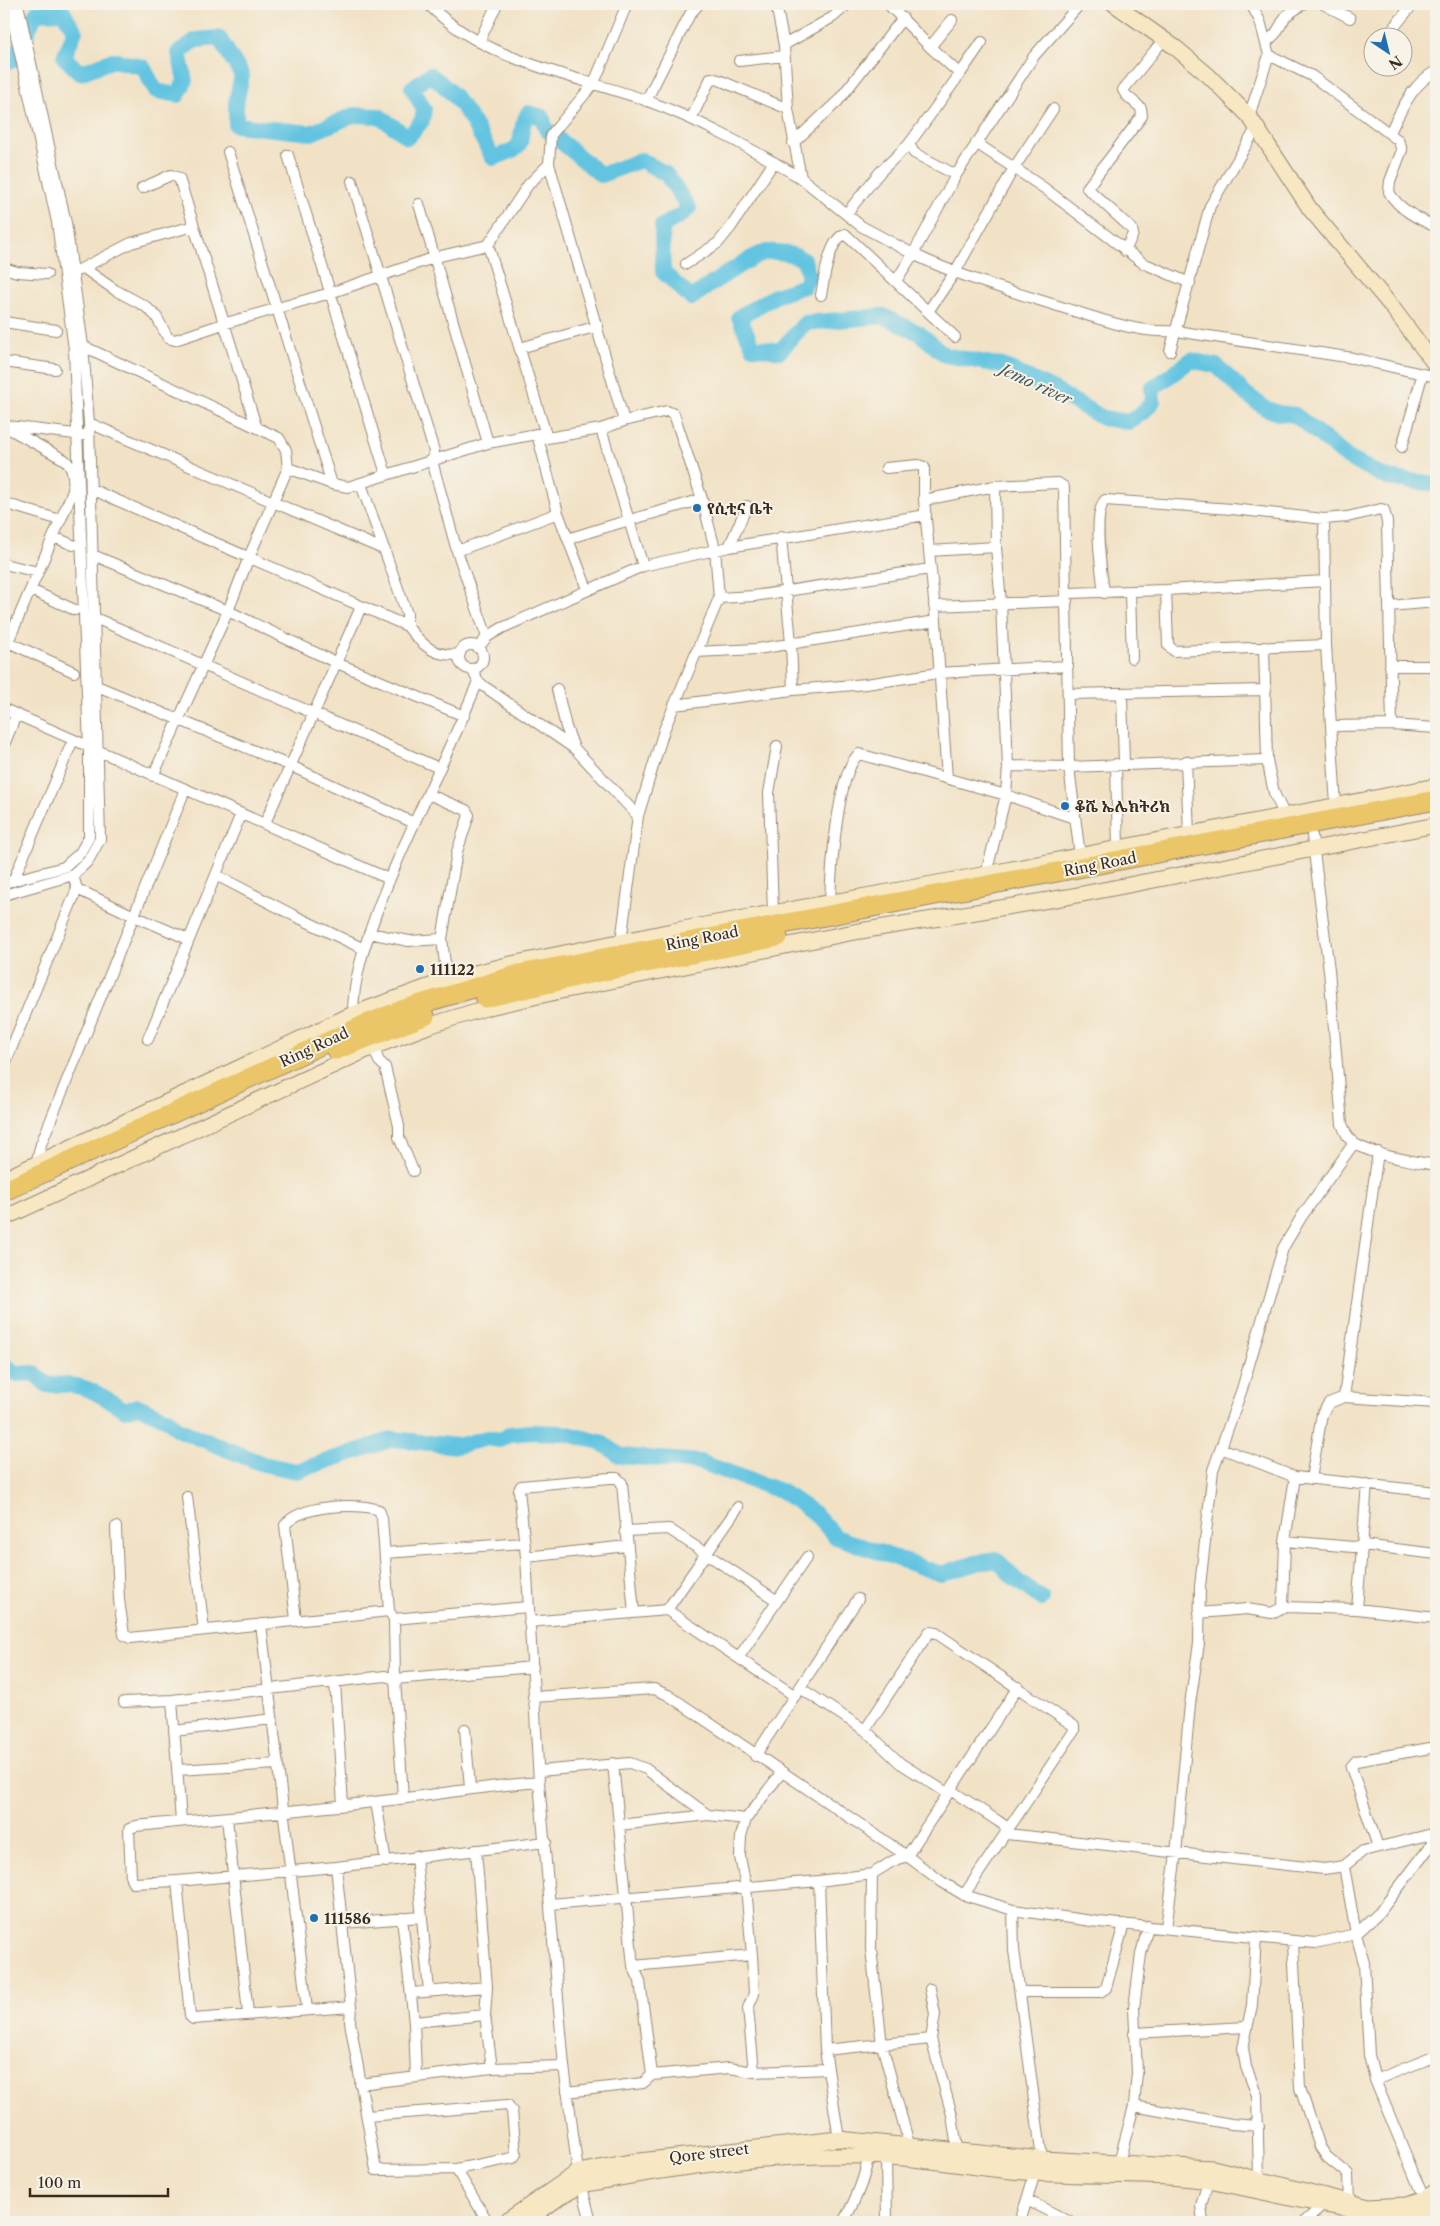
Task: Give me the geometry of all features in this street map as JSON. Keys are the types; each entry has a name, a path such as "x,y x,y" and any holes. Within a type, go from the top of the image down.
{"highway":[{"name":"Ring Road","path":"4,1191 366,1024 519,974 1436,800"},
{"name":"Ring Road","path":"4,1204 337,1050 412,1020 507,991 1314,842 1436,812"}],"street":[{"path":"5,897 73,875 88,861 100,839 89,423 83,346 66,223 17,24 9,4"},
{"path":"17,24 18,4"},
{"path":"428,4 439,15 479,42 498,52 646,101 735,139 801,178 861,226 913,254 954,272 1124,326 1158,333 1176,331 1353,358 1436,378"},
{"path":"479,42 497,4"},
{"path":"624,421 598,326 549,164 550,136 562,124 594,83 627,4"},
{"path":"646,101 690,14 699,4"},
{"path":"776,4 784,45 788,109 801,178"},
{"path":"784,45 833,18 848,4"},
{"path":"888,4 930,47 960,74"},
{"path":"896,282 976,143 1034,56 1080,4"},
{"path":"1114,4 1164,39 1209,76 1253,121 1314,215 1392,307 1436,366"},
{"path":"1170,351 1210,206 1253,121 1269,55 1267,42 1251,4"},
{"path":"1267,42 1276,33 1286,16 1303,4"},
{"path":"1324,4 1350,18"},
{"path":"1394,28 1413,4"},
{"path":"794,143 838,101 903,18"},
{"path":"930,47 952,20"},
{"path":"1125,251 1133,234 1132,229 1087,188 1142,116 1141,108 1123,90 1164,39"},
{"path":"846,214 880,172 909,144 982,42"},
{"path":"1269,55 1312,76 1350,106 1390,132 1398,140 1402,150 1390,181 1389,192 1400,205 1419,219 1436,227"},
{"path":"739,61 784,56"},
{"path":"1390,132 1416,87 1426,77 1436,71"},
{"path":"691,119 711,78 788,109"},
{"path":"8,882 64,866 80,853 89,837 89,747 74,349 57,222 30,82"},
{"path":"929,310 954,272 1014,168 1053,109"},
{"path":"976,143 1044,188 1143,263 1190,283"},
{"path":"909,144 914,153 956,176"},
{"path":"228,152 332,484"},
{"path":"288,155 386,474"},
{"path":"686,264 718,243 731,227 774,162"},
{"path":"85,269 115,290 145,306 156,316 168,338 175,340 330,293 436,258 488,245 528,185 549,164"},
{"path":"142,188 171,175 179,178 256,426"},
{"path":"352,181 383,275 434,450 432,461 457,552 487,637"},
{"path":"419,204 488,443"},
{"path":"73,272 85,269 131,243 194,226"},
{"path":"821,295 829,257 843,234 851,238 955,336"},
{"path":"488,245 547,438"},
{"path":"4,268 17,272 47,274"},
{"path":"4,322 56,330"},
{"path":"520,348 598,326"},
{"path":"83,346 256,426 279,438 286,450 288,468 249,557 228,611 202,665 180,719 152,776"},
{"path":"4,362 55,369"},
{"path":"1402,446 1422,376"},
{"path":"288,468 332,484 348,487 488,443 536,434 547,438 600,430 624,421 667,411 674,414 702,499 715,549 719,598 674,706 650,771 638,816 621,941"},
{"path":"89,423 385,550"},
{"path":"4,426 89,435"},
{"path":"4,426 65,460 71,466 74,481 74,491 6,647 74,672"},
{"path":"600,430 643,566"},
{"path":"536,434 558,513 587,590"},
{"path":"886,468 922,465 924,472 924,500 936,621 938,673 947,778"},
{"path":"924,500 995,486 1058,483 1064,487 1069,767 1080,856"},
{"path":"361,484 407,614 407,626"},
{"path":"986,874 1006,795 1008,766 1001,603 996,547 995,486"},
{"path":"91,489 407,626 420,643 435,653 447,656 460,654 468,646 478,648"},
{"path":"568,539 628,519 664,511 702,499"},
{"path":"1104,593 1099,550 1100,508 1105,500 1232,509 1324,519 1384,510 1387,522 1392,725"},
{"path":"4,503 60,520"},
{"path":"729,547 747,506"},
{"path":"457,552 558,513"},
{"path":"478,648 487,637 502,628 643,566 715,549 781,537 926,515"},
{"path":"1324,519 1326,645 1336,806"},
{"path":"54,537 74,545"},
{"path":"781,537 787,590 793,690"},
{"path":"928,551 996,547"},
{"path":"93,556 228,611 337,663 464,716"},
{"path":"4,564 38,572"},
{"path":"719,598 754,596 930,569"},
{"path":"934,606 1001,603 1104,593 1325,581"},
{"path":"31,590 76,610"},
{"path":"1166,590 1168,645 1174,651 1326,645"},
{"path":"1130,592 1132,658"},
{"path":"1389,606 1436,602"},
{"path":"265,823 361,607"},
{"path":"95,618 439,768"},
{"path":"696,652 757,649 791,642 936,621"},
{"path":"4,625 14,628"},
{"path":"1264,647 1267,760 1274,793 1285,816"},
{"path":"460,654 462,665 472,669 478,668 483,658 478,648"},
{"path":"674,706 793,690 836,688 938,673 1068,666"},
{"path":"1390,666 1436,666"},
{"path":"472,669 478,681 574,749 638,816"},
{"path":"353,1014 353,992 364,949 389,879 464,716 478,681"},
{"path":"97,686 291,766 414,822"},
{"path":"557,690 566,727 574,749"},
{"path":"1069,694 1266,690"},
{"path":"1118,848 1122,694"},
{"path":"4,710 389,879"},
{"path":"4,745 16,715"},
{"path":"1332,726 1392,725 1436,728"},
{"path":"8,882 72,740"},
{"path":"773,913 769,793 777,746"},
{"path":"830,903 832,856 838,815 850,765 854,758 862,754 1006,795 1074,818"},
{"path":"1008,766 1069,767 1186,761 1267,760"},
{"path":"1186,761 1189,834"},
{"path":"4,1179 353,1014 447,980 621,941 986,874 1436,786"},
{"path":"36,1164 41,1144 132,915 185,790"},
{"path":"428,794 466,810 469,815 458,852 442,938 447,980"},
{"path":"148,1039 188,938 241,814"},
{"path":"4,1218 373,1047 428,1026 489,1007 854,932 1067,897 1314,842 1436,825"},
{"path":"1314,842 1329,970 1342,1124 1346,1134 1354,1143 1378,1152 1436,1165"},
{"path":"4,1066 78,889 73,875"},
{"path":"216,875 293,916 364,949"},
{"path":"78,889 132,915 188,938"},
{"path":"369,933 409,940 442,938"},
{"path":"373,1047 379,1061 385,1067 399,1137 413,1171"},
{"path":"1166,1928 1176,1854 1190,1704 1199,1643 1200,1586 1213,1470 1242,1389 1283,1248 1302,1216 1354,1143"},
{"path":"1344,1397 1378,1152"},
{"path":"1311,1479 1322,1414 1329,1403 1344,1397 1436,1403"},
{"path":"1221,1448 1295,1477 1436,1492"},
{"path":"1282,1607 1285,1541 1292,1486 1295,1477"},
{"path":"591,2222 580,2179 564,2066 546,1842 539,1782 526,1557 519,1490 521,1486 617,1478 622,1482 634,1613"},
{"path":"1357,1609 1367,1484"},
{"path":"187,1497 195,1577 204,1630"},
{"path":"296,1620 285,1525 290,1518 322,1509 368,1506 379,1510 382,1518 392,1615 403,1797"},
{"path":"667,1610 738,1507"},
{"path":"116,1527 119,1600 124,1635 130,1638 296,1620 528,1607"},
{"path":"625,1531 669,1530 707,1553 776,1600"},
{"path":"1285,1541 1353,1547 1363,1545 1436,1554"},
{"path":"385,1553 524,1543"},
{"path":"526,1557 627,1546"},
{"path":"739,1657 807,1557"},
{"path":"755,1756 858,1598"},
{"path":"1199,1613 1247,1609 1272,1613 1282,1607 1357,1609 1436,1618"},
{"path":"529,1622 667,1610 739,1657 865,1730 900,1763 944,1791 952,1791 1005,1826 1006,1834"},
{"path":"261,1624 289,1871 307,2009"},
{"path":"865,1730 929,1632 936,1633 1074,1726 1074,1730 964,1895"},
{"path":"124,1702 172,1700 385,1676 395,1679 533,1667"},
{"path":"335,1682 343,1805"},
{"path":"550,1904 819,1881 872,1874 893,1861 907,1856 952,1791 1018,1687"},
{"path":"533,1697 654,1689 668,1695 755,1756 907,1856 942,1882 964,1895 1013,1910 1124,1924 1315,1943 1356,1934 1380,1913 1429,1848 1436,1834"},
{"path":"172,1700 181,1821"},
{"path":"174,1731 272,1719"},
{"path":"465,1729 470,1788"},
{"path":"1378,1847 1351,1767 1356,1762 1436,1747"},
{"path":"614,1763 634,1966 640,1981 652,2074"},
{"path":"539,1771 630,1763 646,1769 708,1815"},
{"path":"177,1770 277,1764"},
{"path":"754,2072 748,2032 748,2008 754,1994 752,1955 740,1836 746,1820 781,1772"},
{"path":"539,1782 470,1788 376,1802 136,1826 129,1829 128,1837 133,1883 178,1881 336,1867 546,1842"},
{"path":"376,1802 386,1862"},
{"path":"619,1825 708,1815 746,1820"},
{"path":"227,1818 248,2013"},
{"path":"1006,1834 1324,1869 1344,1866 1363,1852 1378,1847 1436,1834"},
{"path":"476,1850 487,1987 485,2015 492,2068"},
{"path":"416,1856 429,1991"},
{"path":"928,2154 1035,2173 1208,2181 1257,2191 1353,2219 1383,2222 1409,2216 1432,2199 1375,2080 1369,2055 1364,1963 1356,1934 1344,1866"},
{"path":"336,1867 351,2007 350,2022 376,2170 456,2169 513,2158 516,2148 512,2111 508,2105 367,2116"},
{"path":"872,1874 871,1949 882,2045 909,2144"},
{"path":"178,1881 190,2016 201,2020 248,2013 351,2007"},
{"path":"819,1881 826,2050 839,2139"},
{"path":"1013,1910 1014,1950 1042,2159"},
{"path":"343,1923 421,1917"},
{"path":"402,1918 414,2022 416,2076"},
{"path":"1020,1992 1100,1992 1106,1988 1124,1924"},
{"path":"1118,2162 1134,2106 1137,2073 1134,2033 1137,1982 1148,1926"},
{"path":"1256,1937 1252,2006 1243,2048 1246,2068 1257,2095 1260,2178"},
{"path":"1293,1942 1300,2088 1320,2147 1327,2157 1348,2174 1349,2204"},
{"path":"634,1966 752,1955"},
{"path":"411,1993 487,1987"},
{"path":"930,1989 935,2014 931,2039 952,2115 957,2149"},
{"path":"414,2022 485,2015"},
{"path":"1134,2033 1246,2028"},
{"path":"826,2050 931,2039"},
{"path":"1375,2080 1436,2056"},
{"path":"360,2084 492,2068 564,2066"},
{"path":"567,2092 643,2083 652,2074 729,2068 754,2072 828,2069"},
{"path":"1134,2106 1231,2124 1259,2126"},
{"name":"Qore street","path":"505,2222 580,2179 639,2161 839,2139 886,2157 928,2154"},
{"name":"Qore street","path":"525,2222 560,2197 580,2179 753,2160 832,2156 909,2144 928,2154"},
{"path":"928,2154 957,2149 1042,2159 1213,2168 1260,2178 1349,2204 1409,2216"},
{"path":"843,2222 867,2168 869,2150"},
{"path":"886,2157 887,2222"},
{"path":"456,2169 488,2222"},
{"path":"1020,2222 1035,2173"},
{"path":"1203,2222 1201,2206 1208,2181"},
{"path":"1027,2200 1070,2222"},
{"path":"1304,2222 1318,2210"}],"waterway":[{"name":"Jemo river","path":"4,64 15,59 36,13 63,12 75,31 64,57 80,73 113,60 143,67 156,91 178,95 185,81 179,52 196,40 219,38 242,75 236,103 236,125 311,133 354,115 379,116 408,137 422,121 424,109 412,88 430,75 441,83 459,102 493,158 518,146 528,113 542,117 546,129 601,175 641,160 666,174 689,208 662,226 663,272 691,298 760,254 767,252 782,253 804,260 809,277 804,286 775,296 739,317 753,347 780,351 805,323 883,316 919,333 945,355 1003,366 1054,390 1103,418 1128,422 1144,412 1153,401 1152,389 1191,360 1217,366 1246,394 1265,408 1278,413 1295,415 1348,458 1387,478 1436,484"},
{"path":"4,1364 17,1374 34,1373 47,1385 71,1385 97,1393 125,1410 138,1406 169,1420 177,1429 263,1464 297,1471 393,1439 457,1446 487,1438 500,1440 511,1434 530,1432 564,1433 600,1442 621,1456 700,1462 783,1492 815,1514 836,1537 941,1574 976,1563 997,1560 1016,1580 1042,1599"}],"place":[{"name":"የሲቲና ቤት","path":"697,508"},
{"name":"ቆሼ ኤሌክትሪክ","path":"1065,806"},
{"name":"111122","path":"420,969"},
{"name":"111586","path":"314,1918"}]}
